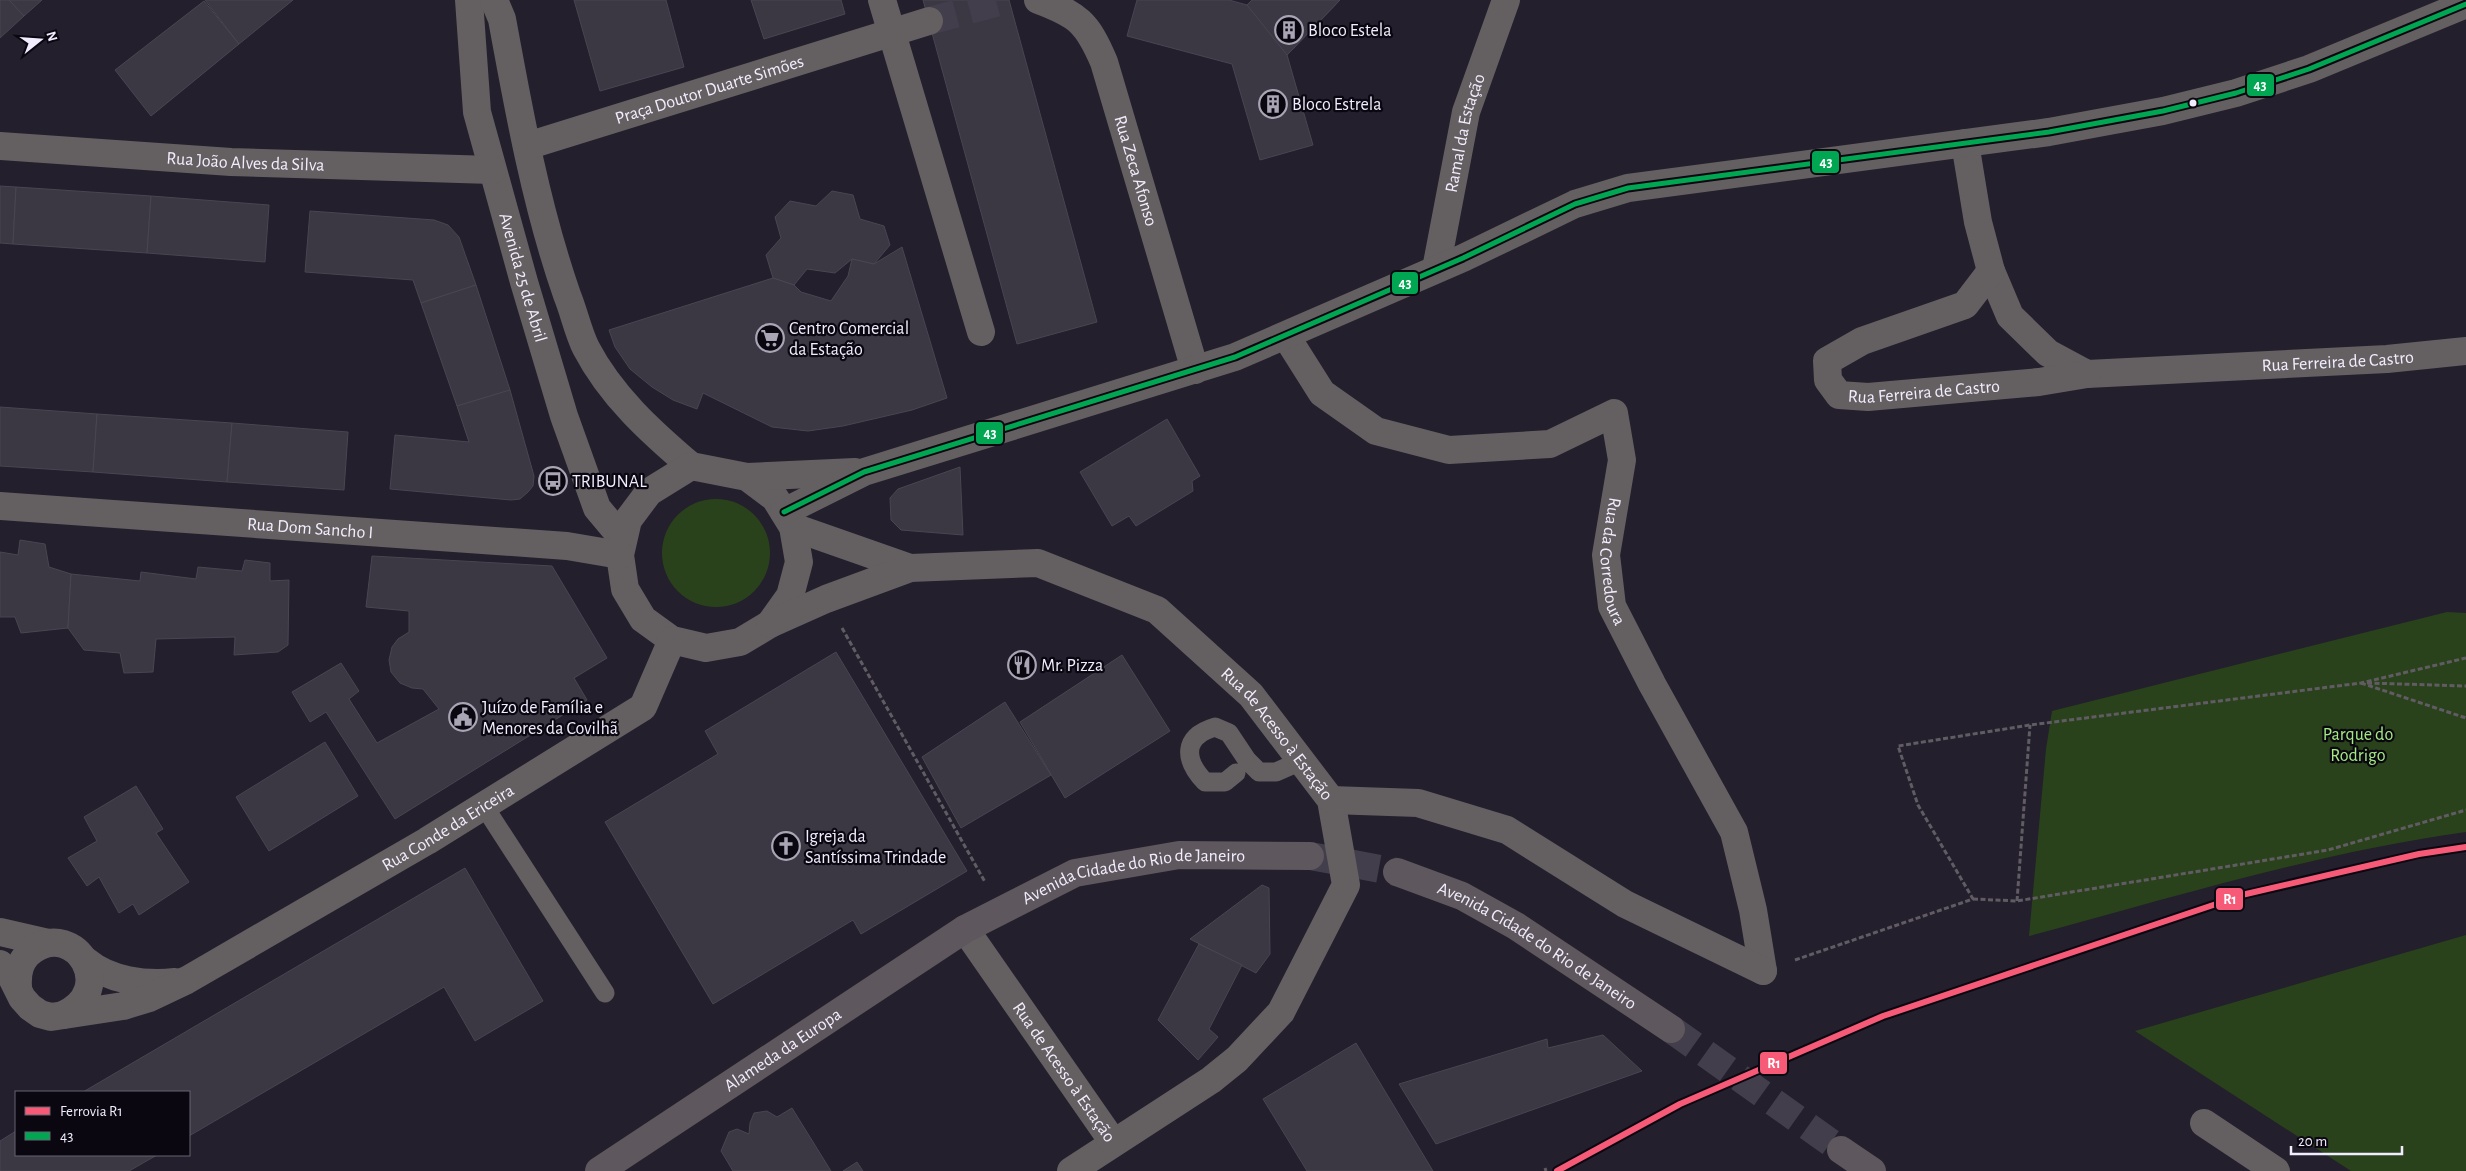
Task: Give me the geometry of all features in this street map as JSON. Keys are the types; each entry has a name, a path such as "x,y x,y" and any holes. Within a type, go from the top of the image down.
{"main road":[{"name":"Avenida Cidade do Rio de Janeiro","path":"965,929 1075,873 1179,855 1310,856"},
{"name":"Avenida Cidade do Rio de Janeiro","path":"1397,872 1462,896 1516,926 1671,1030"},
{"name":"Alameda da Europa","path":"599,1171 965,929"},
{"path":"1841,1150 1872,1171"}],"street":[{"name":"Avenida 25 de Abril","path":"469,0 477,112 492,170 564,416 597,508 621,547"},
{"name":"Avenida 25 de Abril","path":"494,0 502,19 527,146 554,257 586,348 623,402 652,433 691,466"},
{"path":"882,0 981,332"},
{"name":"Rua Zeca Afonso","path":"1038,0 1067,11 1092,34 1104,62 1195,370"},
{"name":"Ramal da Estação","path":"1436,269 1466,112 1506,0"},
{"path":"747,477 774,498 789,520 799,562 790,596 770,624 740,642 706,648 672,640 643,619 625,589 621,547 628,520 649,492 691,466 747,477 864,472 1235,357 1436,269 1575,204 1628,188 2068,129 2164,111 2236,93 2309,69 2466,4"},
{"path":"892,33 929,21"},
{"name":"Praça Doutor Duarte Simões","path":"527,146 892,33"},
{"path":"1965,143 1978,222 1991,272 2010,316 2048,353 2087,374"},
{"name":"Rua João Alves da Silva","path":"0,146 231,162 492,170"},
{"name":"Rua Ferreira de Castro","path":"1991,272 1965,305 1862,341 1827,361 1828,380 1839,395 1868,397 2030,383 2087,374 2387,359 2466,351"},
{"name":"Rua da Corredoura","path":"1286,336 1322,393 1376,431 1450,450 1550,444 1614,413 1622,460 1606,555 1612,606 1652,684 1734,832 1753,910 1763,971"},
{"path":"789,520 864,472"},
{"name":"Rua Dom Sancho I","path":"0,506 567,546 621,547"},
{"name":"Rua de Acesso à Estação","path":"789,520 910,568"},
{"name":"Rua de Acesso à Estação","path":"770,624 826,599 910,568 1038,564 1157,610 1251,695 1331,800 1346,885 1281,1012 1237,1059 1211,1080 1113,1142 965,929"},
{"name":"Rua Conde da Ericeira","path":"0,964 9,972 22,998 40,1014 51,1017 122,1006 149,998 186,980 484,806 643,707 672,640"},
{"path":"1331,800 1418,803 1507,830 1625,904 1763,971"},
{"name":"Rua Conde da Ericeira","path":"0,932 48,943 63,944 76,950 98,971 126,980 161,983 186,980"},
{"path":"18,987 17,975 21,964 28,954 48,943"},
{"path":"63,1016 82,1003 88,994 90,972 86,961"},
{"path":"2204,1123 2276,1171"},
{"path":"1081,1168 1113,1142"}],"lane":[{"path":"1236,773 1225,782 1205,782 1194,770 1189,755 1193,740 1203,730 1215,727 1230,733 1244,755 1259,772 1276,772 1301,761"},
{"path":"484,806 605,993"}],"path":[{"path":"826,599 953,829 1003,910"},
{"path":"1973,899 1918,805 1898,746 2030,725 2361,683 2466,658"},
{"path":"2361,683 2466,686"},
{"path":"2361,683 2466,718"},
{"path":"2017,901 2030,725"},
{"path":"1763,971 1973,899 2017,901 2328,850 2466,810"}],"green space":[{"path":"716,499 737,503 754,515 766,532 770,553 766,574 754,591 737,603 716,607 695,603 678,591 666,574 662,553 666,532 678,515 695,503"},
{"name":"Parque do Rodrigo","path":"2447,612 2466,613 2466,832 2356,851 2246,877 2029,936 2046,749 2052,711"},
{"path":"2466,935 2466,1171 2351,1171 2135,1031"}],"building":[{"path":"0,0 9,0 24,16 0,38"},
{"path":"9,0 42,0 24,16"},
{"path":"205,0 293,0 239,44"},
{"path":"574,0 666,0 684,67 600,91"},
{"path":"751,0 841,0 845,14 764,39"},
{"path":"923,0 1009,0 1097,322 1017,344"},
{"name":"Bloco Estrela","path":"1137,0 1229,0 1247,5 1252,0 1340,0 1287,55 1313,145 1260,160 1232,64 1127,36"},
{"name":"Bloco Estela","path":"1252,0 1340,0 1287,55 1247,5"},
{"path":"204,1 239,44 151,116 115,70"},
{"path":"0,186 16,187 13,244 0,243"},
{"path":"16,187 151,196 147,253 13,244"},
{"path":"832,191 853,195 860,219 884,226 890,245 874,264 852,259 835,273 807,269 794,285 773,278 766,255 781,238 775,217 790,201 816,206"},
{"path":"151,196 269,205 265,262 147,253"},
{"path":"310,211 434,220 448,225 459,237 476,285 421,303 413,280 305,272"},
{"name":"Centro Comercial da Estação","path":"902,247 947,398 912,410 843,426 808,431 772,427 703,393 697,409 673,400 652,387 630,369 615,347 609,330 773,278 794,285 801,292 831,301 848,276 852,259 874,264"},
{"path":"476,285 510,390 457,406 421,303"},
{"path":"510,390 534,476 533,486 520,499 511,500 390,489 395,435 469,442 457,406"},
{"path":"0,407 97,414 93,472 0,466"},
{"path":"97,414 232,423 227,482 93,472"},
{"path":"1167,419 1200,476 1192,481 1193,491 1136,526 1129,516 1112,526 1080,472"},
{"path":"232,423 348,432 344,490 227,482"},
{"path":"960,467 963,535 901,530 891,520 890,498 898,489"},
{"path":"20,540 45,544 49,567 71,574 68,628 21,633 15,617 0,617 0,552 18,555"},
{"path":"372,556 552,566 607,658 574,678 587,700 395,819 326,712 310,722 292,692 341,663 359,691 349,699 377,743 439,709 423,689 412,688 400,683 391,672 389,660 392,647 398,639 409,632 409,611 366,607"},
{"path":"245,560 270,563 270,581 289,580 288,645 278,652 234,655 235,637 156,639 153,672 124,673 120,653 84,650 68,628 71,574 140,581 141,572 196,579 198,567 242,571"},
{"name":"Igreja da Santíssima Trindade","path":"836,652 967,871 861,934 853,920 713,1004 605,822 718,754 705,731"},
{"path":"1122,655 1170,731 1065,798 1020,722"},
{"path":"1005,702 1051,775 961,828 922,757"},
{"path":"325,742 358,796 269,851 236,797"},
{"path":"136,786 163,829 156,833 189,882 139,915 133,904 119,913 99,877 87,886 68,858 97,841 84,817"},
{"path":"465,868 543,1001 475,1041 444,987 190,1135 190,1091 85,1091"},
{"path":"1262,885 1269,888 1270,954 1256,973 1190,939"},
{"path":"1199,944 1242,965 1209,1029 1218,1037 1198,1060 1158,1020"},
{"path":"1603,1035 1642,1071 1436,1144 1399,1084 1547,1039 1548,1048"},
{"path":"1356,1043 1433,1171 1307,1171 1263,1099"},
{"path":"792,1108 831,1171 733,1171 721,1151 729,1132 737,1129 749,1134 750,1123 754,1113 767,1111 777,1117"},
{"path":"15,1132 15,1156 155,1156 129,1171 0,1171 0,1141"},
{"path":"857,1162 863,1171 843,1171"}],"tunnel":[{"path":"929,21 1007,0"},
{"path":"1310,856 1397,872"},
{"path":"1671,1029 1841,1150"}],"rail line":[{"name":"R1","path":"1557,1171 1680,1104 1883,1016 2246,894 2419,854 2466,847"}],"transit line":[{"name":"43","path":"784,512 864,472 1235,357 1463,258 1575,204 1628,188 2049,132 2163,111 2236,93 2309,69 2466,4"}],"place":[{"name":"Bloco Estela","path":"1289,30"},
{"name":"Bloco Estrela","path":"1273,104"},
{"name":"Centro Comercial da Estação","path":"770,338"},
{"name":"TRIBUNAL","path":"553,481"},
{"name":"Mr. Pizza","path":"1022,665"},
{"name":"Juízo de Família e Menores da Covilhã","path":"463,717"},
{"name":"Igreja da Santíssima Trindade","path":"786,846"}]}
